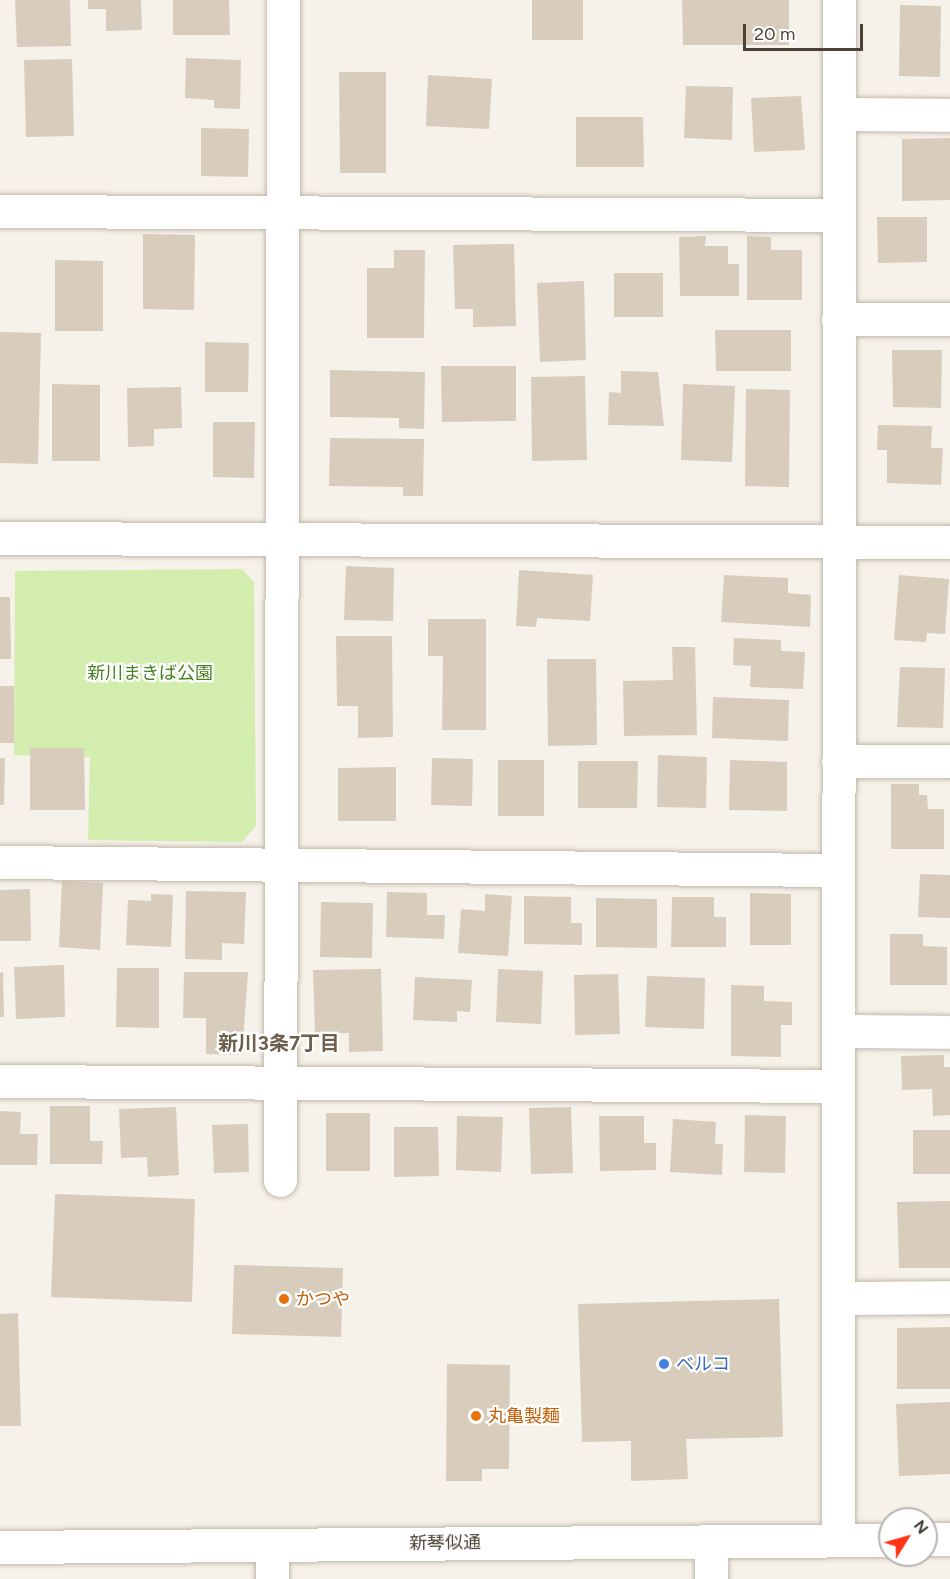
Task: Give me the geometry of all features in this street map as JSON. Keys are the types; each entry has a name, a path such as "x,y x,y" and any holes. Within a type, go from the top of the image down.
{"street":[{"path":"280,1180 284,1082 278,539 283,213 283,0"},
{"path":"838,1540 839,0"},
{"path":"839,114 950,115"},
{"path":"0,211 838,215"},
{"path":"838,319 950,319"},
{"path":"0,538 950,542"},
{"path":"838,761 950,761"},
{"path":"0,862 281,862 838,870"},
{"path":"838,1031 950,1032"},
{"path":"0,1081 838,1086"},
{"path":"838,1298 950,1297"},
{"name":"新琴似通","path":"0,1547 878,1540"},
{"path":"711,1541 711,1579"},
{"path":"272,1545 272,1579"}],"green space":[{"name":"新川まきば公園","path":"242,569 254,582 256,826 242,842 88,840 90,757 14,755 15,571"}],"building":[{"path":"15,0 70,0 71,46 17,47"},
{"path":"88,0 141,0 142,30 106,31 106,9 88,9"},
{"path":"173,0 229,0 230,35 173,35"},
{"path":"532,0 583,0 583,40 532,40"},
{"path":"682,0 789,0 789,45 683,45"},
{"path":"900,5 941,6 940,77 899,76"},
{"path":"186,58 241,60 240,109 214,108 214,100 185,98"},
{"path":"72,59 74,136 26,137 24,60"},
{"path":"339,72 386,72 386,173 340,173"},
{"path":"428,75 492,79 489,129 426,126"},
{"path":"686,86 733,87 732,140 684,138"},
{"path":"801,96 805,150 754,152 751,98"},
{"path":"576,117 643,117 644,167 576,167"},
{"path":"201,128 249,129 248,177 201,176"},
{"path":"950,138 950,200 902,201 902,139"},
{"path":"877,217 927,217 927,262 878,263"},
{"path":"143,234 195,235 194,310 143,309"},
{"path":"706,236 705,246 728,246 728,264 739,264 739,296 680,296 679,237"},
{"path":"747,236 771,237 771,250 802,250 802,300 747,300"},
{"path":"514,244 516,326 473,327 473,309 455,309 453,245"},
{"path":"394,250 425,250 424,338 367,338 367,268 394,268"},
{"path":"55,260 103,261 103,331 55,331"},
{"path":"614,273 663,273 663,317 614,317"},
{"path":"584,281 586,360 540,362 537,283"},
{"path":"715,330 791,330 791,371 716,371"},
{"path":"0,332 41,333 38,464 0,463"},
{"path":"205,342 249,343 248,392 205,392"},
{"path":"892,350 942,350 941,408 893,407"},
{"path":"441,366 516,366 516,421 442,422"},
{"path":"330,370 425,372 424,429 399,428 399,418 330,417"},
{"path":"621,371 658,372 664,426 608,425 609,392 621,393"},
{"path":"585,376 587,460 532,461 531,377"},
{"path":"52,384 100,385 100,461 52,461"},
{"path":"683,384 735,386 732,462 681,460"},
{"path":"181,387 182,428 154,429 154,446 128,447 127,388"},
{"path":"746,389 790,390 789,487 745,486"},
{"path":"213,422 255,422 254,478 213,477"},
{"path":"878,425 932,426 931,448 943,448 941,485 887,483 887,450 877,450"},
{"path":"330,438 424,439 423,496 403,496 403,487 329,486"},
{"path":"346,566 394,568 393,621 344,620"},
{"path":"519,570 593,575 590,621 537,618 536,627 516,626"},
{"path":"724,575 788,578 788,593 811,595 810,627 721,622"},
{"path":"899,575 949,579 945,634 927,633 926,642 894,640"},
{"path":"0,597 10,597 11,659 0,659"},
{"path":"428,619 486,619 486,730 442,730 443,656 428,656"},
{"path":"336,636 392,636 393,737 358,738 358,706 337,706"},
{"path":"734,638 781,640 781,651 805,652 803,689 750,687 751,666 733,665"},
{"path":"672,647 695,647 697,735 624,736 623,681 673,680"},
{"path":"547,659 596,659 597,745 548,746"},
{"path":"900,667 945,668 943,728 897,727"},
{"path":"0,686 14,686 14,743 0,743"},
{"path":"713,697 789,700 788,741 712,738"},
{"path":"30,748 84,748 85,810 30,810"},
{"path":"658,755 707,757 706,808 657,807"},
{"path":"0,758 5,758 4,805 0,805"},
{"path":"432,758 473,759 472,806 431,805"},
{"path":"498,760 544,760 544,816 498,816"},
{"path":"730,760 787,762 787,811 729,810"},
{"path":"578,761 638,761 637,808 578,808"},
{"path":"396,767 396,821 338,821 338,768"},
{"path":"891,784 919,784 919,795 927,795 928,809 944,809 944,849 891,849"},
{"path":"920,874 950,875 950,918 918,917"},
{"path":"62,881 103,883 100,950 59,947"},
{"path":"30,889 31,941 0,941 0,890"},
{"path":"186,891 246,892 244,944 222,943 222,960 185,959"},
{"path":"387,892 427,893 427,915 445,915 444,939 386,937"},
{"path":"750,893 791,894 791,945 750,945"},
{"path":"151,894 173,895 171,947 126,945 128,900 151,901"},
{"path":"485,894 512,896 508,956 458,953 461,909 485,911"},
{"path":"524,896 571,897 571,923 582,923 582,945 524,944"},
{"path":"672,897 714,897 714,917 726,917 726,947 671,947"},
{"path":"596,898 657,899 657,948 596,947"},
{"path":"321,902 373,903 372,958 320,957"},
{"path":"890,934 923,934 923,946 947,947 947,985 890,985"},
{"path":"64,965 65,1017 16,1019 14,967"},
{"path":"117,968 159,968 159,1028 116,1027"},
{"path":"381,969 383,1051 349,1052 349,1033 315,1034 313,970"},
{"path":"498,969 543,971 541,1024 496,1022"},
{"path":"3,972 4,1017 0,1017 0,973"},
{"path":"184,972 248,972 242,1055 206,1054 206,1018 183,1018"},
{"path":"618,974 620,1034 575,1035 574,975"},
{"path":"647,976 705,978 704,1029 645,1027"},
{"path":"415,977 472,980 470,1012 457,1011 457,1022 413,1020"},
{"path":"731,985 764,986 764,1001 792,1002 792,1025 781,1025 781,1057 731,1056"},
{"path":"944,1055 944,1067 950,1067 950,1115 933,1116 932,1089 902,1090 901,1056"},
{"path":"50,1106 90,1106 90,1141 103,1141 102,1164 50,1164"},
{"path":"176,1107 179,1175 148,1177 147,1157 121,1158 119,1109"},
{"path":"571,1107 573,1173 531,1174 529,1108"},
{"path":"0,1111 21,1112 20,1134 38,1134 37,1165 0,1165"},
{"path":"326,1113 370,1113 370,1171 326,1171"},
{"path":"745,1115 786,1116 785,1173 744,1172"},
{"path":"457,1116 503,1117 501,1172 456,1170"},
{"path":"599,1116 644,1116 644,1143 656,1143 656,1170 600,1171"},
{"path":"673,1119 716,1122 715,1144 723,1144 722,1175 670,1172"},
{"path":"248,1124 249,1172 214,1173 212,1125"},
{"path":"394,1127 438,1127 439,1176 394,1177"},
{"path":"913,1130 950,1130 950,1174 913,1174"},
{"path":"55,1194 195,1199 192,1302 51,1297"},
{"path":"950,1201 950,1268 899,1268 897,1202"},
{"path":"234,1265 343,1268 341,1337 232,1334"},
{"path":"779,1299 783,1437 686,1439 688,1479 631,1481 631,1441 582,1442 578,1304"},
{"path":"18,1313 21,1426 0,1426 0,1314"},
{"path":"950,1327 950,1389 897,1389 897,1328"},
{"path":"447,1364 510,1365 509,1469 482,1469 482,1481 446,1481"},
{"path":"950,1402 950,1474 899,1476 896,1404"}],"place":[{"name":"かつや","path":"284,1299"},
{"name":"ベルコ","path":"664,1364"},
{"name":"丸亀製麺","path":"476,1416"}],"district":[{"name":"新川3条7丁目","path":"279,1043"}]}
